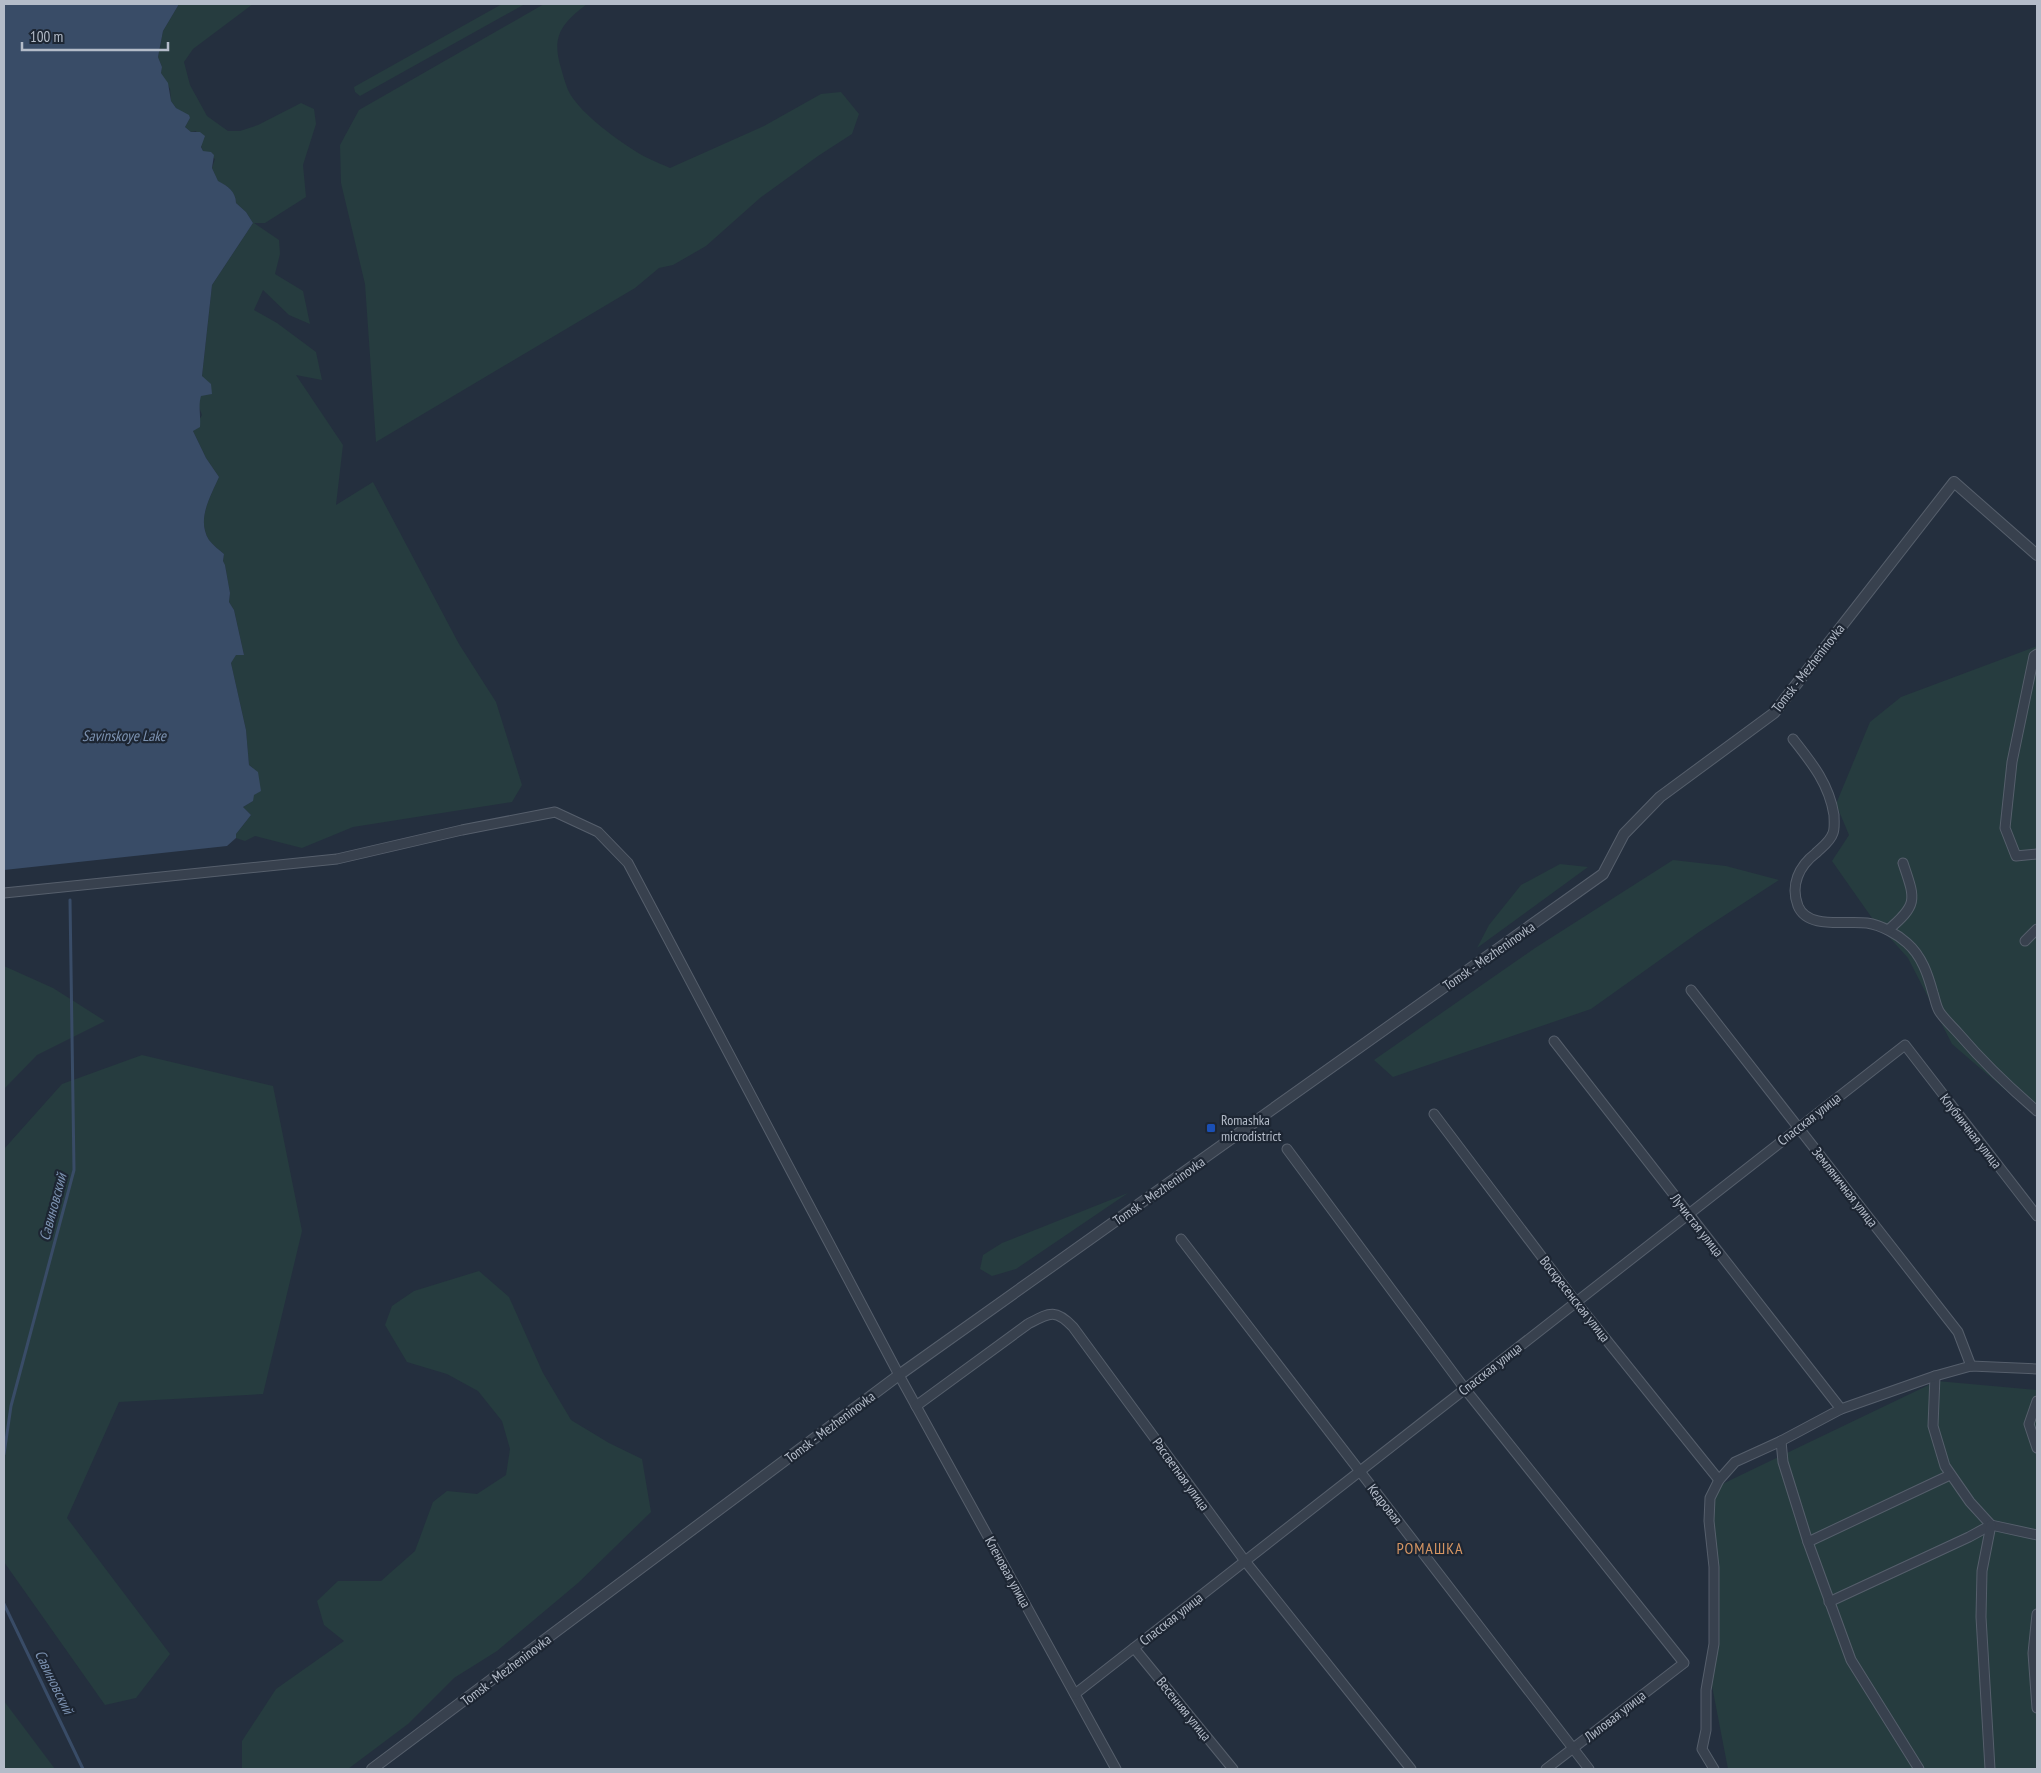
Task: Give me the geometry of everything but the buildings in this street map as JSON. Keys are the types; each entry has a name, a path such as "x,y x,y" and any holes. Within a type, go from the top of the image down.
{"street":[{"name":"Tomsk - Mezheninovka","path":"372,1769 899,1375 1603,874 1624,834 1660,797 1774,713 1954,482 2037,554"},
{"path":"2036,653 2012,762 2005,828 2016,856 2037,854"},
{"path":"1793,739 1817,768 1832,804 1834,819 1834,830 1829,841 1806,861 1798,874 1795,884 1795,895 1802,913 1811,920 1868,923 1888,930 1908,944 1926,969 1938,1010 1976,1053 2037,1111"},
{"name":"Кленовая улица","path":"4,893 337,859 462,830 555,812 598,832 628,863 899,1375 1116,1769"},
{"path":"1888,930 1908,912 1913,900 1903,863"},
{"path":"2025,941 2037,929"},
{"name":"Земляничная улица","path":"1691,990 1958,1332 1971,1366"},
{"name":"Лучистая улица","path":"1554,1041 1841,1409"},
{"name":"Спасская улица","path":"1076,1694 1905,1045"},
{"name":"Клубничная улица","path":"1905,1045 2037,1216"},
{"name":"Воскресенская улица","path":"1434,1114 1576,1302 1719,1480"},
{"path":"1287,1149 1465,1389"},
{"name":"Кедровая","path":"1181,1239 1589,1769"},
{"name":"Рассветная улица","path":"916,1406 1028,1324 1044,1315 1055,1313 1063,1316 1079,1335 1245,1561 1411,1769"},
{"path":"1714,1769 1702,1748 1706,1730 1706,1690 1714,1644 1714,1567 1709,1521 1710,1498 1719,1480 1735,1462 1781,1441 1841,1409 1935,1376 1971,1366 2037,1369"},
{"path":"1935,1376 1933,1426 1945,1466 1950,1474 1970,1502 1991,1524 2037,1535"},
{"name":"Лиловая улица","path":"1465,1389 1684,1663 1546,1769"},
{"path":"2037,1401 2029,1424 2037,1448"},
{"path":"1781,1441 1783,1462 1808,1542 1851,1660 1919,1769"},
{"path":"1808,1542 1950,1474"},
{"path":"1829,1602 1969,1537 1991,1524"},
{"path":"1990,1769 1980,1617 1982,1571 1991,1524"},
{"path":"2037,1614 2033,1653 2037,1708"},
{"name":"Весенняя улица","path":"1134,1648 1233,1769"}],"green space":[{"path":"179,4 253,4 193,49 184,62 190,85 207,116 228,131 240,131 258,125 301,103 314,109 316,124 303,165 306,197 265,223 254,223 279,240 280,254 275,274 303,291 310,324 289,315 263,290 254,310 277,323 316,352 322,380 296,375 343,445 336,505 373,482 459,644 496,702 522,785 512,802 353,827 302,848 255,836 245,841 236,838 236,834 251,815 243,807 253,801 253,768 249,765 246,730 231,663 236,654 244,655 234,610 229,602 230,593 223,561 224,554 214,546 205,532 204,516 206,508 219,477 206,458 193,431 202,415 198,404 201,395 211,394 202,376 212,285 253,223 246,212 236,203 235,196 231,190 218,182 212,168 215,159 203,151 196,131 191,132 185,127 190,118 176,108 171,101 170,89 161,73 162,67 158,57 163,31"},
{"path":"502,4 525,4 360,96 355,92 354,87"},
{"path":"544,4 587,4 565,24 558,39 557,47 566,85 579,106 615,138 641,154 670,168 764,126 821,94 841,92 859,114 852,134 760,198 706,246 673,265 659,268 635,288 376,442 365,284 341,183 340,145 359,110"},
{"path":"2037,646 2037,1117 1952,1044 1908,958 1872,918 1832,861 1849,835 1836,804 1870,722 1901,697"},
{"path":"1673,860 1726,866 1779,880 1699,932 1591,1009 1393,1077 1374,1060 1535,948"},
{"path":"1560,864 1588,867 1477,948 1489,925 1521,885"},
{"path":"4,966 53,988 105,1021 37,1055 4,1089"},
{"path":"142,1055 273,1086 302,1231 263,1394 119,1402 67,1518 170,1654 136,1698 105,1705 4,1562 4,1149 62,1084"},
{"path":"1128,1193 1016,1269 992,1276 980,1269 983,1255 1002,1243"},
{"path":"479,1271 509,1297 543,1373 571,1420 609,1443 642,1459 651,1512 578,1583 497,1651 454,1678 408,1724 348,1769 242,1769 242,1741 276,1689 344,1641 324,1625 317,1601 338,1581 381,1581 415,1551 433,1502 447,1491 477,1494 506,1475 510,1449 502,1421 478,1391 447,1374 407,1362 385,1325 392,1306 414,1291"},
{"path":"1937,1381 2037,1390 2037,1769 1728,1769 1712,1686 1714,1488"},
{"path":"4,1701 55,1769 4,1769"}],"water":[{"name":"Savinskoye Lake","path":"4,4 179,4 163,31 158,57 162,67 161,73 168,83 171,101 176,108 189,115 190,118 185,127 191,132 200,132 205,136 201,147 203,151 211,152 214,155 212,168 218,181 231,190 235,196 236,203 246,212 253,223 212,285 202,376 211,384 212,394 201,396 200,427 193,431 206,458 219,477 206,508 204,516 205,532 214,546 224,554 223,561 230,593 229,602 234,610 244,655 236,655 231,663 246,730 249,765 258,772 261,791 254,795 253,801 243,807 251,815 236,834 236,838 227,846 4,870"}],"waterway":[{"name":"Савиновский","path":"4,1454 11,1406 74,1170 70,900"},
{"name":"Савиновский","path":"4,1604 83,1769"}],"place":[{"name":"Romashka microdistrict","path":"1211,1128"}],"district":[{"name":"РОМАШКА","path":"1430,1548"}]}
